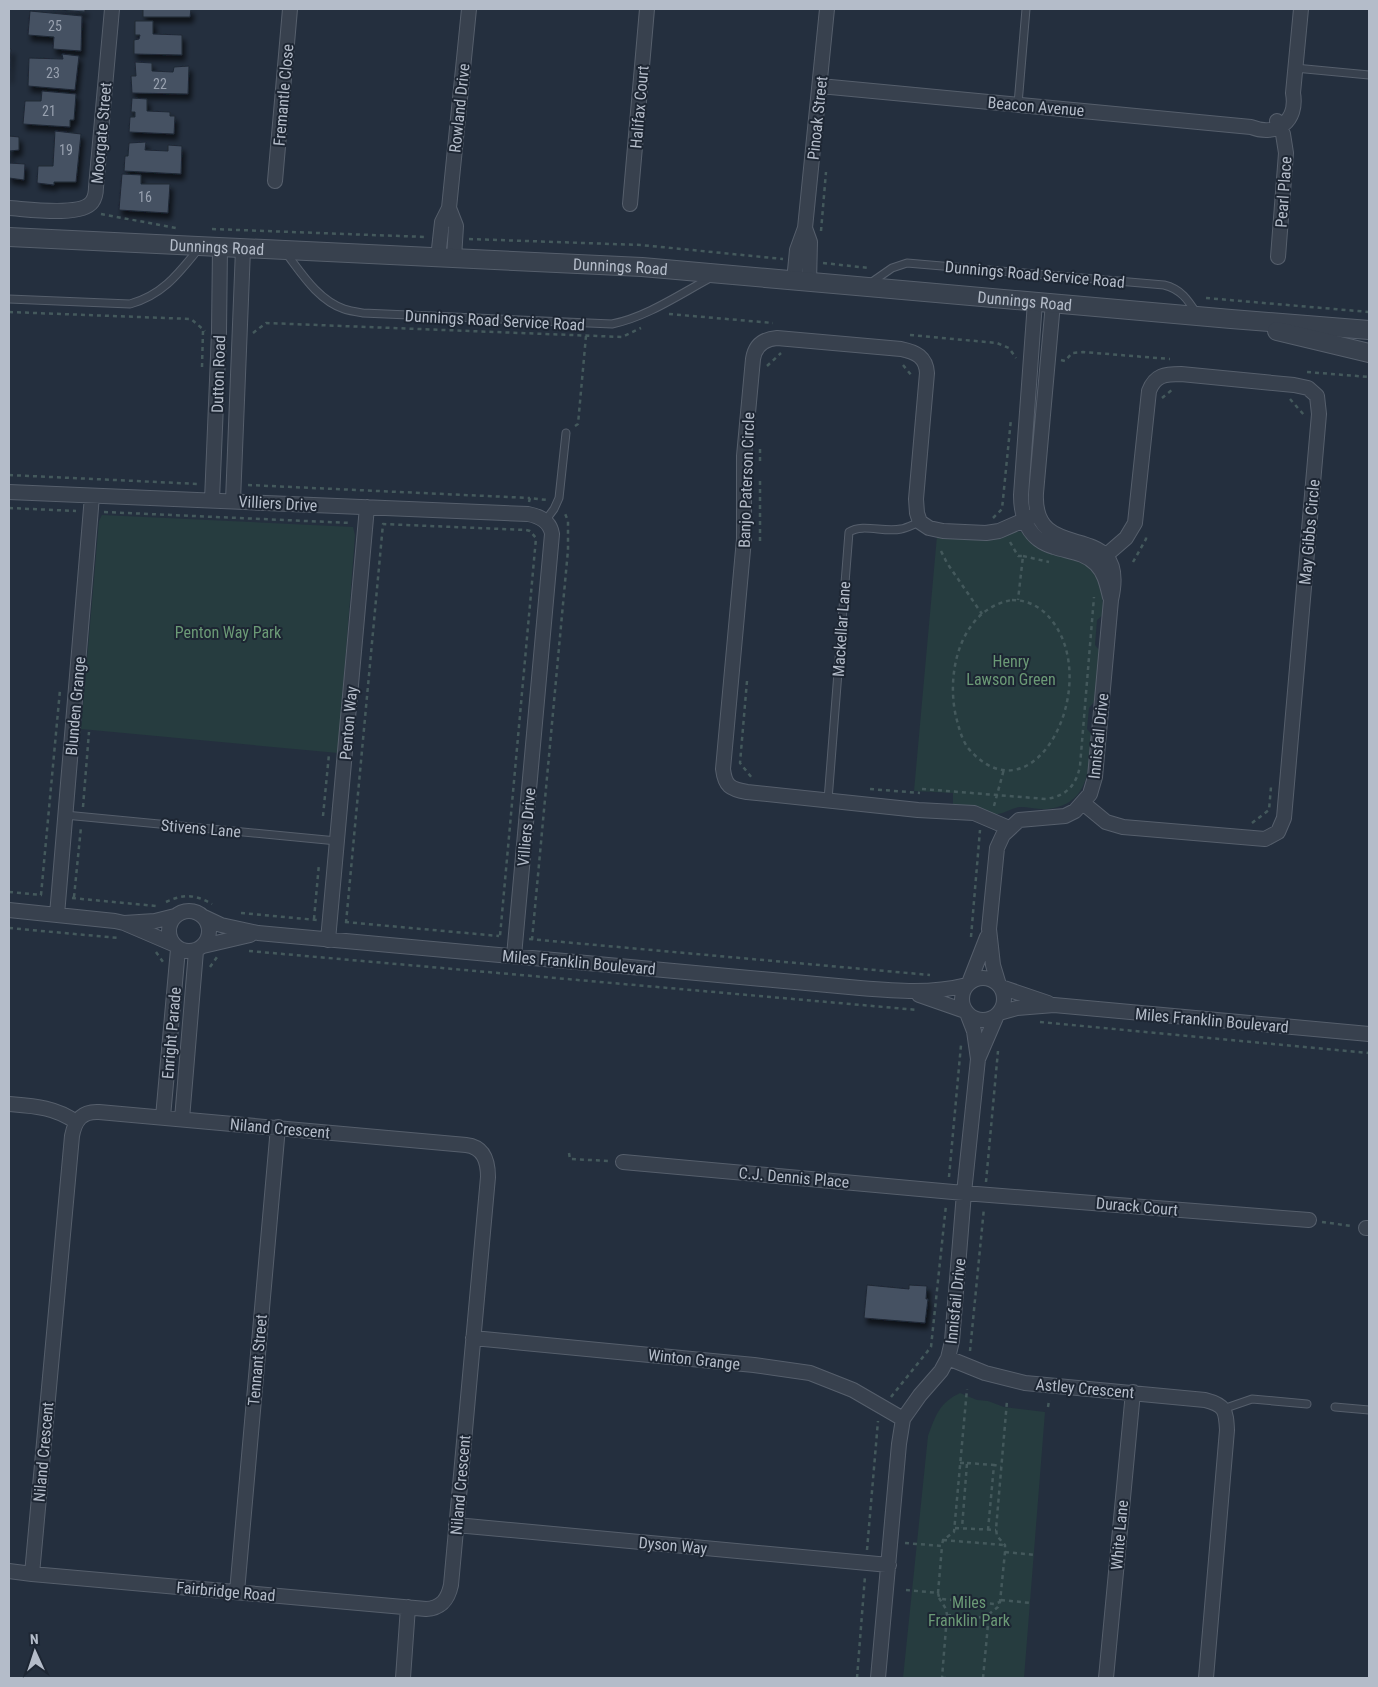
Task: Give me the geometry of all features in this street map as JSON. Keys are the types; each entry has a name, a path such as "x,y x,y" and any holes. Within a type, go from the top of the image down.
{"street":[{"name":"Moorgate Street","path":"9,208 77,210 92,202 96,187 112,9"},
{"name":"Fremantle Close","path":"275,181 290,9"},
{"name":"Rowland Drive","path":"446,258 440,238 442,222 449,208 469,9"},
{"name":"Halifax Court","path":"630,204 647,9"},
{"name":"Pinoak Street","path":"801,281 796,260 805,228 827,9"},
{"path":"1278,124 1293,93 1301,9"},
{"name":"Beacon Avenue","path":"820,86 1251,127 1278,124"},
{"name":"Pearl Place","path":"1278,124 1286,146 1278,257"},
{"name":"Rowland Drive","path":"446,258 456,238 456,226 449,208"},
{"name":"Pinoak Street","path":"801,281 810,262 810,242 805,228"},
{"name":"Dunnings Road","path":"9,237 594,264 1369,330"},
{"name":"Dutton Road","path":"212,500 219,332 220,248"},
{"name":"Dutton Road","path":"232,501 243,249"},
{"path":"1044,303 1030,357 1020,495 1023,520 1041,542 1055,548 1101,559"},
{"path":"1044,303 1048,359 1036,493 1038,514 1046,527 1058,536 1091,545 1101,559"},
{"name":"Dunnings Road","path":"1231,319 1369,353"},
{"name":"Banjo Paterson Circle","path":"920,522 916,499 927,380 925,361 918,354 902,349 785,339 764,340 756,350 753,360 745,450 744,539 723,769 724,778 734,790 918,810 974,813 1009,828"},
{"name":"May Gibbs Circle","path":"1083,803 1106,822 1124,827 1265,839 1278,832 1284,818 1319,414 1318,400 1313,391 1301,386 1181,374 1158,377 1151,384 1148,398 1137,517 1133,528 1126,538 1101,559"},
{"name":"Villiers Drive","path":"9,492 528,514 540,517 545,521 552,530 552,534 514,956"},
{"name":"Blunden Grange","path":"57,915 92,496"},
{"name":"Penton Way","path":"328,940 367,507"},
{"path":"920,522 929,528 943,531 986,533 999,531 1038,514"},
{"name":"Innisfail Drive","path":"1083,803 1090,794 1095,777 1114,577 1110,563 1101,559"},
{"path":"989,929 962,997 966,1012 976,1019 982,1020 987,1020 998,1014 1004,1000 993,965 989,929 997,848 1003,834 1019,820 1065,816 1075,812 1083,803"},
{"path":"9,910 124,923 154,921 193,911 204,917 210,929 207,941 200,949 190,952 124,923"},
{"path":"175,916 169,927 170,938 175,946"},
{"name":"Miles Franklin Boulevard","path":"204,917 222,925 258,933 901,991 943,990 968,984"},
{"name":"Miles Franklin Boulevard","path":"200,949 258,933"},
{"name":"Enright Parade","path":"163,1118 176,971 175,946"},
{"name":"Enright Parade","path":"182,1119 194,973 200,949"},
{"path":"968,984 979,978 985,978 995,981 1000,986"},
{"name":"Miles Franklin Boulevard","path":"1000,986 1054,1005"},
{"name":"Miles Franklin Boulevard","path":"901,991 929,998 966,1012"},
{"name":"Miles Franklin Boulevard","path":"998,1014 1017,1008 1054,1005 1369,1034"},
{"name":"Innisfail Drive","path":"878,1678 898,1444 903,1419 920,1395 941,1371 948,1358 952,1341 964,1192 978,1059 974,1032 966,1012"},
{"name":"Innisfail Drive","path":"978,1059 998,1014"},
{"path":"9,1104 52,1109 76,1122"},
{"name":"Niland Crescent","path":"32,1574 72,1136 76,1122 82,1115 94,1111 470,1146 482,1153 486,1162 488,1177 451,1585 448,1596 442,1604"},
{"name":"Tennant Street","path":"237,1592 278,1128"},
{"name":"C.J. Dennis Place","path":"623,1162 964,1192"},
{"name":"Durack Court","path":"964,1192 1308,1220"},
{"name":"Winton Grange","path":"473,1338 754,1365 810,1373 853,1390 903,1419"},
{"name":"Astley Crescent","path":"948,1358 985,1372 1025,1383 1205,1400 1217,1403 1223,1409"},
{"name":"White Lane","path":"1106,1678 1132,1392"},
{"path":"1206,1678 1227,1430 1223,1409"},
{"name":"Dyson Way","path":"456,1525 889,1565"},
{"name":"Fairbridge Road","path":"9,1572 431,1609 442,1604"},
{"path":"403,1678 408,1607"}],"lane":[{"path":"1018,104 1026,9"},
{"path":"1295,68 1369,75"},
{"path":"9,299 130,304 145,300 160,291 200,247"},
{"name":"Dunnings Road Service Road","path":"285,250 313,288 324,297 343,309 363,313 612,324 624,322 720,274"},
{"name":"Dunnings Road Service Road","path":"865,287 892,268 907,263 1154,284 1174,288 1187,299 1198,316"},
{"path":"545,521 559,498 566,433"},
{"name":"Mackellar Lane","path":"828,800 849,532 855,528 902,529 920,522"},
{"name":"Stivens Lane","path":"65,816 338,841"},
{"path":"1223,1409 1252,1398 1307,1404"},
{"path":"1335,1407 1369,1410"}],"path":[{"path":"86,206 104,216 179,228"},
{"path":"208,229 440,238"},
{"path":"456,238 640,245 796,260"},
{"path":"810,262 869,268"},
{"path":"1206,298 1369,312"},
{"path":"9,312 191,319 203,331 219,332"},
{"path":"662,318 670,314 787,324 785,353 781,353 767,366 766,375"},
{"path":"240,333 254,333 266,323 622,337 646,325"},
{"path":"904,335 997,343 1009,348 1016,358 1030,357"},
{"path":"566,433 578,424 586,336"},
{"path":"1048,359 1065,361 1072,353 1083,352 1181,360 1181,374"},
{"path":"902,364 915,379"},
{"path":"1299,371 1369,377"},
{"path":"1282,398 1291,399 1304,414 1303,424"},
{"path":"760,468 761,441"},
{"path":"759,550 760,477"},
{"path":"248,486 530,498"},
{"path":"9,508 366,524"},
{"path":"346,922 382,524 526,530 530,531 536,538 500,936"},
{"path":"941,551 947,563 982,614"},
{"path":"1023,556 1052,562"},
{"path":"922,789 1046,799 1054,798 1067,792 1076,781 1080,757 1094,593"},
{"path":"1012,600 1024,601 1036,606 1049,617 1059,630 1067,654 1069,691 1066,709 1058,731 1044,753 1028,764 1016,769 994,767 980,760 965,744 953,705 953,674 958,654 969,630 982,614 997,604 1012,600"},
{"path":"747,679 740,763 752,778"},
{"path":"41,895 60,688"},
{"path":"970,943 980,831 998,796 1004,769"},
{"path":"1244,822 1253,823 1269,810 1272,780"},
{"path":"866,789 920,793"},
{"path":"156,905 185,895 194,895 213,904"},
{"path":"234,912 932,975"},
{"path":"9,928 124,938"},
{"path":"152,948 156,950 162,962 162,970 176,971"},
{"path":"249,951 927,1011"},
{"path":"194,973 210,974 210,966 220,954"},
{"path":"1036,1021 1369,1053"},
{"path":"857,1678 878,1420 883,1406 931,1347 948,1191 962,1031 974,1032"},
{"path":"569,1153 570,1159 623,1162"},
{"path":"1308,1220 1368,1228"},
{"path":"948,1678 942,1678 947,1615 946,1609 938,1595 943,1540 951,1535 955,1528 967,1389"},
{"path":"1048,1407 1049,1400 1058,1401"},
{"path":"983,1678 988,1618 990,1612 998,1607 1001,1601 1005,1545 997,1536 996,1530 1007,1401"},
{"path":"960,1462 1001,1466"},
{"path":"962,1528 967,1463"},
{"path":"988,1530 994,1466"},
{"path":"957,1496 964,1496"},
{"path":"991,1499 998,1499"},
{"path":"955,1528 996,1530"},
{"path":"868,1540 942,1546"},
{"path":"943,1540 1005,1545"},
{"path":"1005,1552 1036,1555"},
{"path":"906,1590 938,1595 942,1599 994,1604 1001,1601 1031,1603"},
{"path":"947,1615 988,1618"}],"green space":[{"name":"Penton Way Park","path":"102,515 353,527 355,535 338,753 81,729 99,521"},
{"name":"Henry Lawson Green","path":"1014,531 1022,532 1067,553 1079,559 1090,568 1098,579 1102,594 1103,615 1097,620 1095,645 1100,651 1095,701 1089,708 1087,729 1092,735 1090,759 1085,782 1072,800 1061,806 1047,809 1020,807 993,814 953,806 953,793 914,791 937,536 986,539"},
{"name":"Miles Franklin Park","path":"960,1393 977,1400 988,1401 1004,1407 1045,1412 1024,1678 903,1678 928,1436 939,1410 947,1401"}],"building":[{"path":"46,9 85,9 85,12"},
{"path":"143,9 191,9 190,17 143,17"},
{"path":"30,11 82,16 81,51 53,49 54,37 28,35"},
{"path":"135,21 153,21 153,34 182,35 182,55 134,54 134,40 139,39 140,35 135,35"},
{"path":"9,49 11,49 9,78"},
{"path":"62,54 79,56 75,90 28,86 29,58 63,59"},
{"path":"135,62 152,63 152,71 173,72 174,67 189,66 188,94 132,93 131,76 136,76"},
{"path":"42,91 76,94 74,120 70,120 70,127 23,124 25,101 41,101"},
{"path":"132,98 147,99 147,111 170,112 170,116 175,116 174,134 129,132 130,117 135,117 135,112 131,112"},
{"path":"55,131 81,134 76,182 54,182 54,185 37,183 38,166 53,166"},
{"path":"9,136 19,137 19,150 10,151 9,163"},
{"path":"146,142 145,150 168,151 168,145 182,146 181,174 124,171 125,156 128,156 129,143"},
{"path":"9,163 25,164 24,180 9,178"},
{"path":"122,174 141,175 141,184 170,184 168,213 119,210"},
{"path":"867,1285 909,1289 909,1285 927,1286 926,1299 928,1299 925,1323 864,1318"}]}
